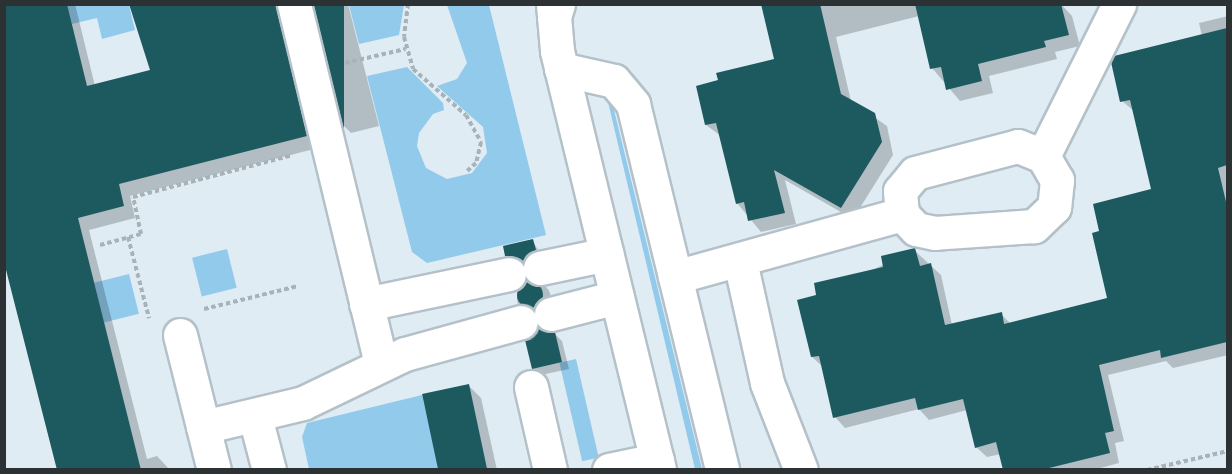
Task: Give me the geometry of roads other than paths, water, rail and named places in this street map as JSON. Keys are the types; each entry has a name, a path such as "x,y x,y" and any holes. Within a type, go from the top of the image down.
{"street":[{"path":"294,4 381,364"},
{"path":"1043,156 1119,4"},
{"path":"549,8 559,60 658,465 609,470"},
{"path":"559,60 614,81 629,94 722,470"},
{"path":"1018,146 1043,156 1058,180 1058,194 1050,213 1034,226 935,233 916,229 902,214 900,191 915,173 1005,147 1018,146"},
{"path":"675,277 740,261 902,214"},
{"path":"366,304 607,254"},
{"path":"740,261 767,383 801,470"},
{"path":"203,427 255,417 326,394 381,364 536,318 617,297"},
{"path":"180,335 214,470"},
{"path":"531,387 550,470"},
{"path":"255,417 269,470"}]}
